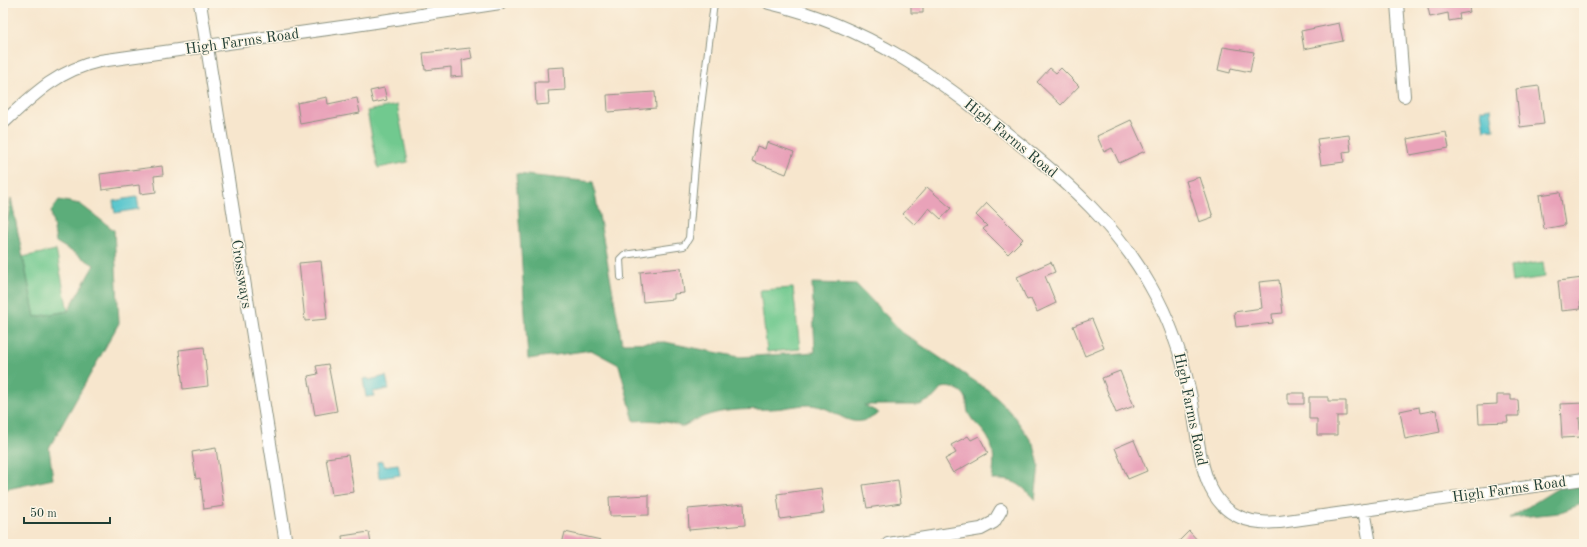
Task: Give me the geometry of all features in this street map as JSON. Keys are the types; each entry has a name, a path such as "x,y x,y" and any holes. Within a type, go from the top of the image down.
{"street":[{"name":"Crossways","path":"200,3 232,214 286,544"},
{"name":"High Farms Road","path":"3,123 39,90 56,78 83,64 500,3"},
{"name":"High Farms Road","path":"769,3 829,21 857,33 889,50 935,78 980,111 1047,166 1108,224 1130,253 1151,286 1178,346 1190,394 1204,475 1211,492 1220,503 1240,517 1259,522 1280,522 1584,479"},
{"path":"1397,3 1404,96"},
{"path":"888,544 982,529 994,522 1001,510"},
{"path":"1364,510 1370,544"}],"lane":[{"path":"621,277 620,259 624,255 684,246 689,238 698,130 714,3"}],"green space":[{"path":"397,105 408,162 378,168 367,111"},
{"path":"516,174 593,182 622,343 665,342 739,357 815,352 812,283 856,284 903,333 988,390 1016,419 1034,445 1039,465 1035,500 1017,484 1007,480 992,480 994,460 992,447 986,435 969,414 967,400 962,392 949,387 942,388 933,398 920,405 864,405 879,413 868,419 859,421 851,421 828,409 808,405 776,409 725,411 704,416 682,427 658,421 634,421 619,365 591,350 528,359"},
{"path":"11,198 35,317 68,311 94,265 56,242 51,211 59,200 80,204 114,230 119,323 49,448 53,479 3,490 3,251"},
{"path":"56,250 68,311 35,317 23,257"},
{"path":"1543,262 1545,277 1512,282 1510,267"},
{"path":"793,288 800,349 767,352 760,290"},
{"path":"1584,472 1584,503 1558,513 1510,518"}],"water":[{"path":"1491,108 1494,129 1484,130 1481,110"},
{"path":"137,197 139,209 115,213 113,201"},
{"path":"386,376 389,389 373,392 374,396 366,397 363,379 368,378 369,380"},
{"path":"383,461 384,466 398,464 400,475 379,478 377,462"}],"building":[{"path":"911,3 923,3 923,13 911,13"},
{"path":"1427,3 1468,3 1470,12 1459,14 1460,19 1449,21 1448,13 1430,17"},
{"path":"1339,23 1343,41 1304,49 1301,31"},
{"path":"1223,47 1254,52 1250,72 1231,68 1230,73 1218,70"},
{"path":"470,48 472,58 462,60 463,76 451,77 451,67 425,70 423,53"},
{"path":"564,67 565,90 548,91 549,104 536,105 535,82 548,82 547,68"},
{"path":"1050,68 1056,73 1061,68 1079,86 1061,105 1037,82"},
{"path":"1539,86 1544,124 1520,127 1516,89"},
{"path":"384,88 387,100 373,103 370,91"},
{"path":"655,92 656,108 608,112 607,95"},
{"path":"327,97 328,104 357,98 360,113 300,124 297,103"},
{"path":"1131,120 1145,151 1119,163 1112,148 1104,152 1097,136"},
{"path":"1446,132 1449,148 1410,155 1407,139"},
{"path":"1349,135 1351,151 1343,152 1344,162 1321,165 1317,139"},
{"path":"767,142 794,152 786,174 752,161 757,146 765,149"},
{"path":"162,166 163,175 154,176 156,192 140,194 139,185 102,190 100,174"},
{"path":"1200,177 1213,217 1199,222 1186,181"},
{"path":"927,187 951,208 941,219 929,208 915,225 903,214"},
{"path":"1560,192 1565,225 1544,229 1539,195"},
{"path":"987,203 1023,239 1008,254 983,229 987,226 976,215"},
{"path":"321,261 327,319 305,321 299,263"},
{"path":"1051,262 1055,272 1045,276 1056,303 1037,312 1031,299 1027,300 1017,277"},
{"path":"681,268 684,293 674,294 674,299 643,302 640,272"},
{"path":"1583,278 1584,299 1580,300 1581,309 1561,311 1558,281"},
{"path":"1279,280 1283,313 1272,314 1273,323 1236,327 1234,312 1262,308 1259,282"},
{"path":"1092,319 1104,348 1085,356 1073,326"},
{"path":"204,347 208,386 183,389 179,350"},
{"path":"328,364 337,411 315,415 308,376 318,374 316,366"},
{"path":"1120,371 1134,406 1116,413 1102,378"},
{"path":"1288,393 1304,393 1304,404 1288,404"},
{"path":"1497,395 1511,395 1511,400 1518,400 1519,416 1507,416 1508,422 1479,423 1478,405 1497,404"},
{"path":"1309,397 1328,397 1328,401 1346,401 1346,416 1337,416 1337,435 1317,435 1317,419 1309,419"},
{"path":"1584,403 1584,418 1579,418 1581,437 1562,438 1560,404"},
{"path":"1419,407 1420,413 1436,410 1440,432 1405,439 1400,411"},
{"path":"968,436 971,440 979,436 988,453 953,473 945,459 956,453 951,445"},
{"path":"1134,440 1147,471 1128,479 1115,448"},
{"path":"216,448 224,506 204,509 200,478 196,479 192,452"},
{"path":"348,455 354,492 332,495 326,458"},
{"path":"898,480 901,503 867,508 863,485"},
{"path":"821,488 824,513 780,519 777,494"},
{"path":"649,495 649,515 610,516 609,497"},
{"path":"744,504 745,525 689,530 688,509"},
{"path":"1189,531 1201,544 1176,544"},
{"path":"369,532 371,544 343,544 342,536"},
{"path":"565,532 601,540 601,544 562,544"}]}
